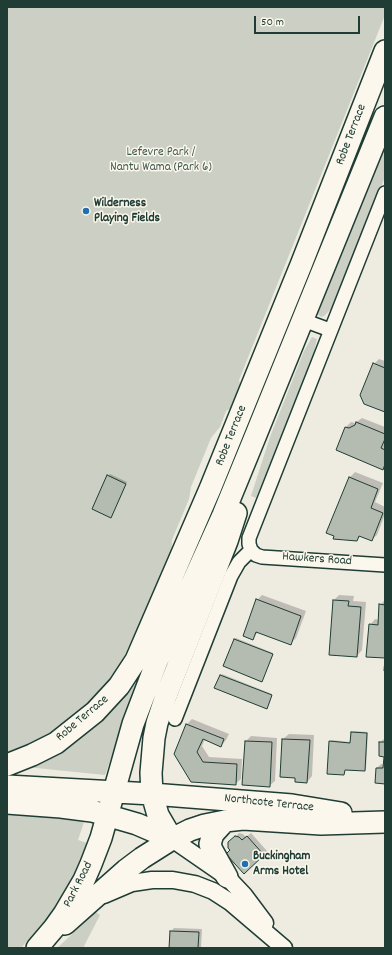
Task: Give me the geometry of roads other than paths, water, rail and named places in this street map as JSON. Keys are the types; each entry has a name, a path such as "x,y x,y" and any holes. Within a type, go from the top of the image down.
{"highway":[{"name":"Robe Terrace","path":"7,766 32,755 65,737 95,712 119,686 143,645 210,489 301,265 385,51"},
{"name":"Robe Terrace","path":"107,815 133,724 157,661 223,515 256,437 385,118"},
{"path":"303,320 298,306 296,292 301,265 367,129 385,118"},
{"path":"210,489 218,490 222,488 247,428 269,402"},
{"path":"172,838 158,815 152,794 151,766 157,723 166,696 231,529 256,437"},
{"name":"Northcote Terrace","path":"7,786 152,794 292,805 385,821"},
{"path":"7,803 92,811 136,824 172,838"},
{"name":"Park Road","path":"38,947 64,914 84,880 96,850 107,815"},
{"name":"Northcote Terrace","path":"38,947 131,866 155,848 172,838 205,825 225,821 243,820 321,824 385,821"},
{"path":"225,821 213,834 210,844 228,877"}],"street":[{"path":"175,719 231,576 238,562 251,550 249,538 385,193"},
{"path":"303,320 330,330"},
{"name":"Hawkers Road","path":"251,550 256,555 262,556 385,565"},
{"path":"172,838 228,877 244,895 284,948"},
{"path":"92,901 115,890 140,882 168,880 195,884 213,891 235,906 284,948"}],"place":[{"name":"Wilderness Playing Fields","path":"86,211"},
{"name":"Buckingham Arms Hotel","path":"245,864"}],"park label":[{"name":"Lefevre Park / Nantu Wama (Park 6)","path":"161,160"}]}
